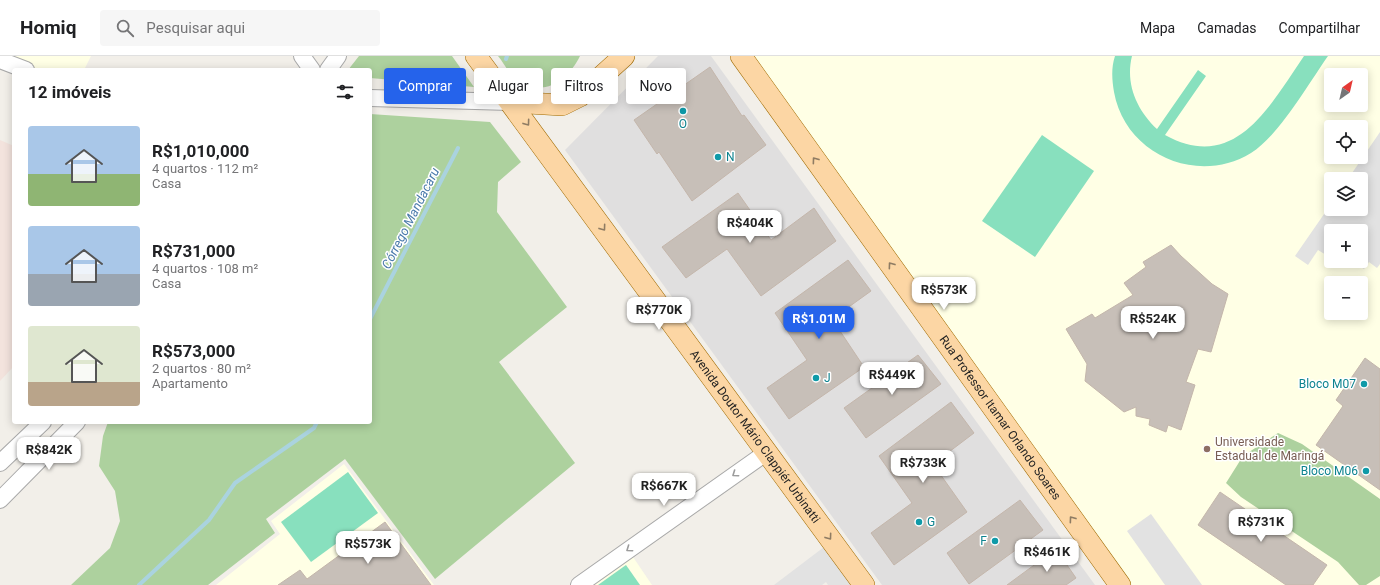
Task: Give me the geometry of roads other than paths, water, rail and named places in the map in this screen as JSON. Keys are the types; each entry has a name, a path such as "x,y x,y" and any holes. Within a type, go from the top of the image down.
{"main road":[{"name":"Avenida Doutor Mário Clappiér Urbinatti","path":"476,56 485,68"},
{"path":"543,104 562,105 580,96 624,56"},
{"name":"Rua Professor Itamar Orlando Soares","path":"741,56 1120,585"},
{"name":"Avenida Doutor Mário Clappiér Urbinatti","path":"512,104 864,585"}],"street":[{"path":"302,56 311,68"},
{"path":"329,68 338,56"},
{"path":"0,60 21,68"},
{"path":"372,98 474,101"},
{"path":"0,463 41,424"},
{"path":"0,500 75,424"},
{"path":"578,585 767,452"}],"waterway":[{"name":"Córrego Mandacaru","path":"372,315 458,148"},
{"name":"Córrego Mandacaru","path":"139,585 209,520 235,483 314,428 316,424"}],"place":[{"name":"O","path":"683,111"},
{"name":"N","path":"718,157"},
{"name":"J","path":"816,378"},
{"name":"Bloco M07","path":"1364,384"},
{"name":"Universidade Estadual de Maringá","path":"1207,449"},
{"name":"Bloco M06","path":"1366,471"},
{"name":"G","path":"919,522"},
{"name":"F","path":"995,541"}]}
